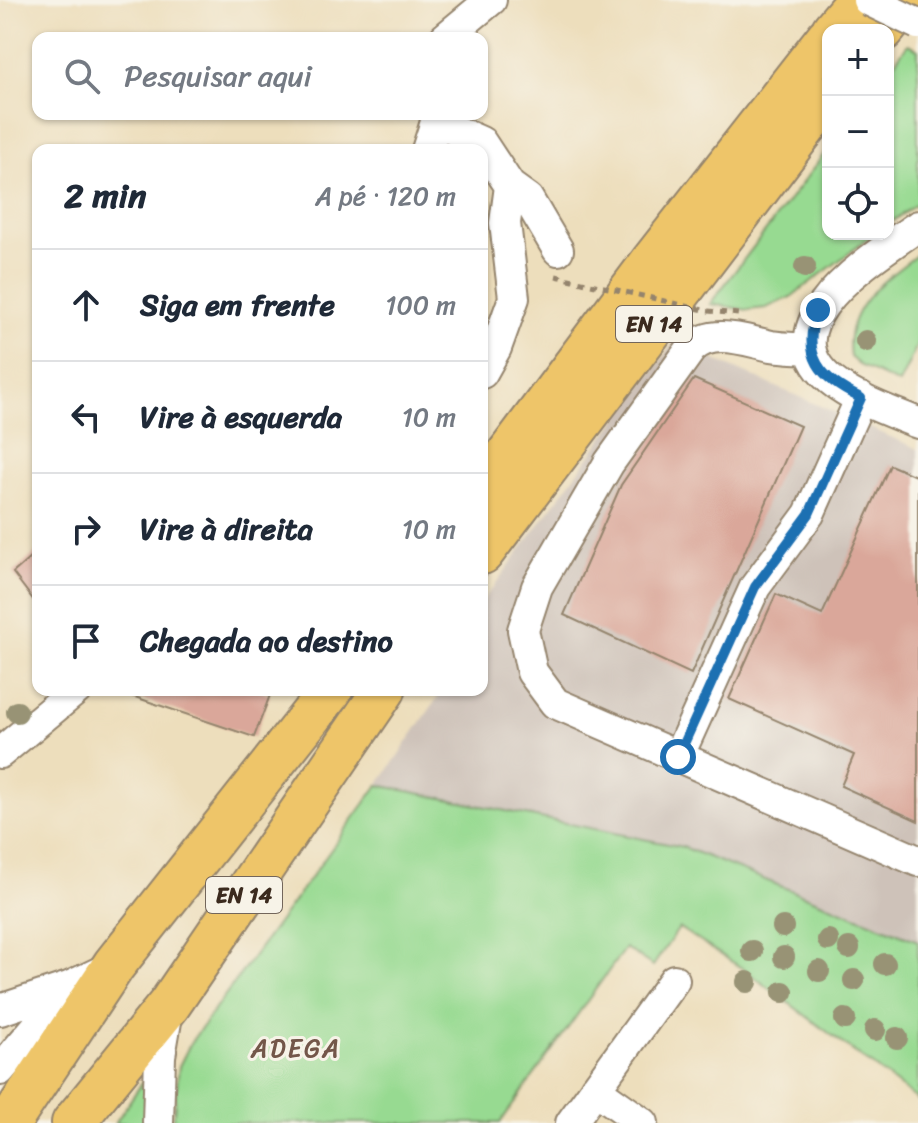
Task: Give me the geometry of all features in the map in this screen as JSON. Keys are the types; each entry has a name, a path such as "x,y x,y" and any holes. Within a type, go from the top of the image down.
{"highway":[{"path":"838,24 858,0"},
{"path":"888,24 907,0"},
{"name":"EN 14","path":"488,481 651,263 822,45"},
{"name":"EN 14","path":"488,545 742,206 822,105"},
{"name":"EN 14","path":"9,1123 114,965 326,696"},
{"name":"EN 14","path":"88,1114 169,1005 380,696"}],"street":[{"path":"452,32 491,0"},
{"path":"868,0 918,24"},
{"path":"433,129 482,144"},
{"path":"488,153 510,186 528,199 557,263"},
{"path":"488,362 514,298 505,223 510,186"},
{"path":"918,226 830,294 818,310 810,331 810,349 819,368 844,390 918,423"},
{"path":"810,349 734,338 698,341 609,463 537,587 523,630 532,672 555,703 918,861"},
{"path":"678,757 755,587 809,514 861,398"},
{"path":"0,753 69,696"},
{"path":"0,1010 71,986 114,965"},
{"path":"571,1123 674,980"},
{"path":"0,1070 71,986"},
{"path":"158,1123 160,1056 169,1005"},
{"path":"595,1089 643,1123"}],"path":[{"path":"557,263 708,311 739,314"}],"shaded area":[{"path":"674,342 918,449 918,941 683,847 378,785 439,696 488,696 488,594"}],"green space":[{"path":"908,44 918,49 918,203 894,220 894,96 894,63"},
{"path":"822,157 822,240 866,240 791,297 766,308 748,310 710,304"},
{"path":"918,254 918,343 899,384 859,365 850,357 849,339 859,310 868,297"},
{"path":"378,785 683,847 918,941 918,1100 745,970 679,928 653,966 625,948 500,1123 173,1123 179,1066 191,1042"},
{"path":"142,1083 146,1084 145,1123 115,1123"}],"building":[{"path":"694,379 800,426 691,674 564,615 621,485"},
{"path":"890,465 918,477 918,821 841,786 854,755 729,699 776,594 822,615"},
{"path":"32,556 32,598 13,573"},
{"path":"132,696 270,696 254,737"}],"district":[{"name":"ADEGA","path":"296,1048"}],"route":[{"path":"678,757 755,587 809,514 861,398 844,390 819,368 810,349 810,331 818,310"}]}
